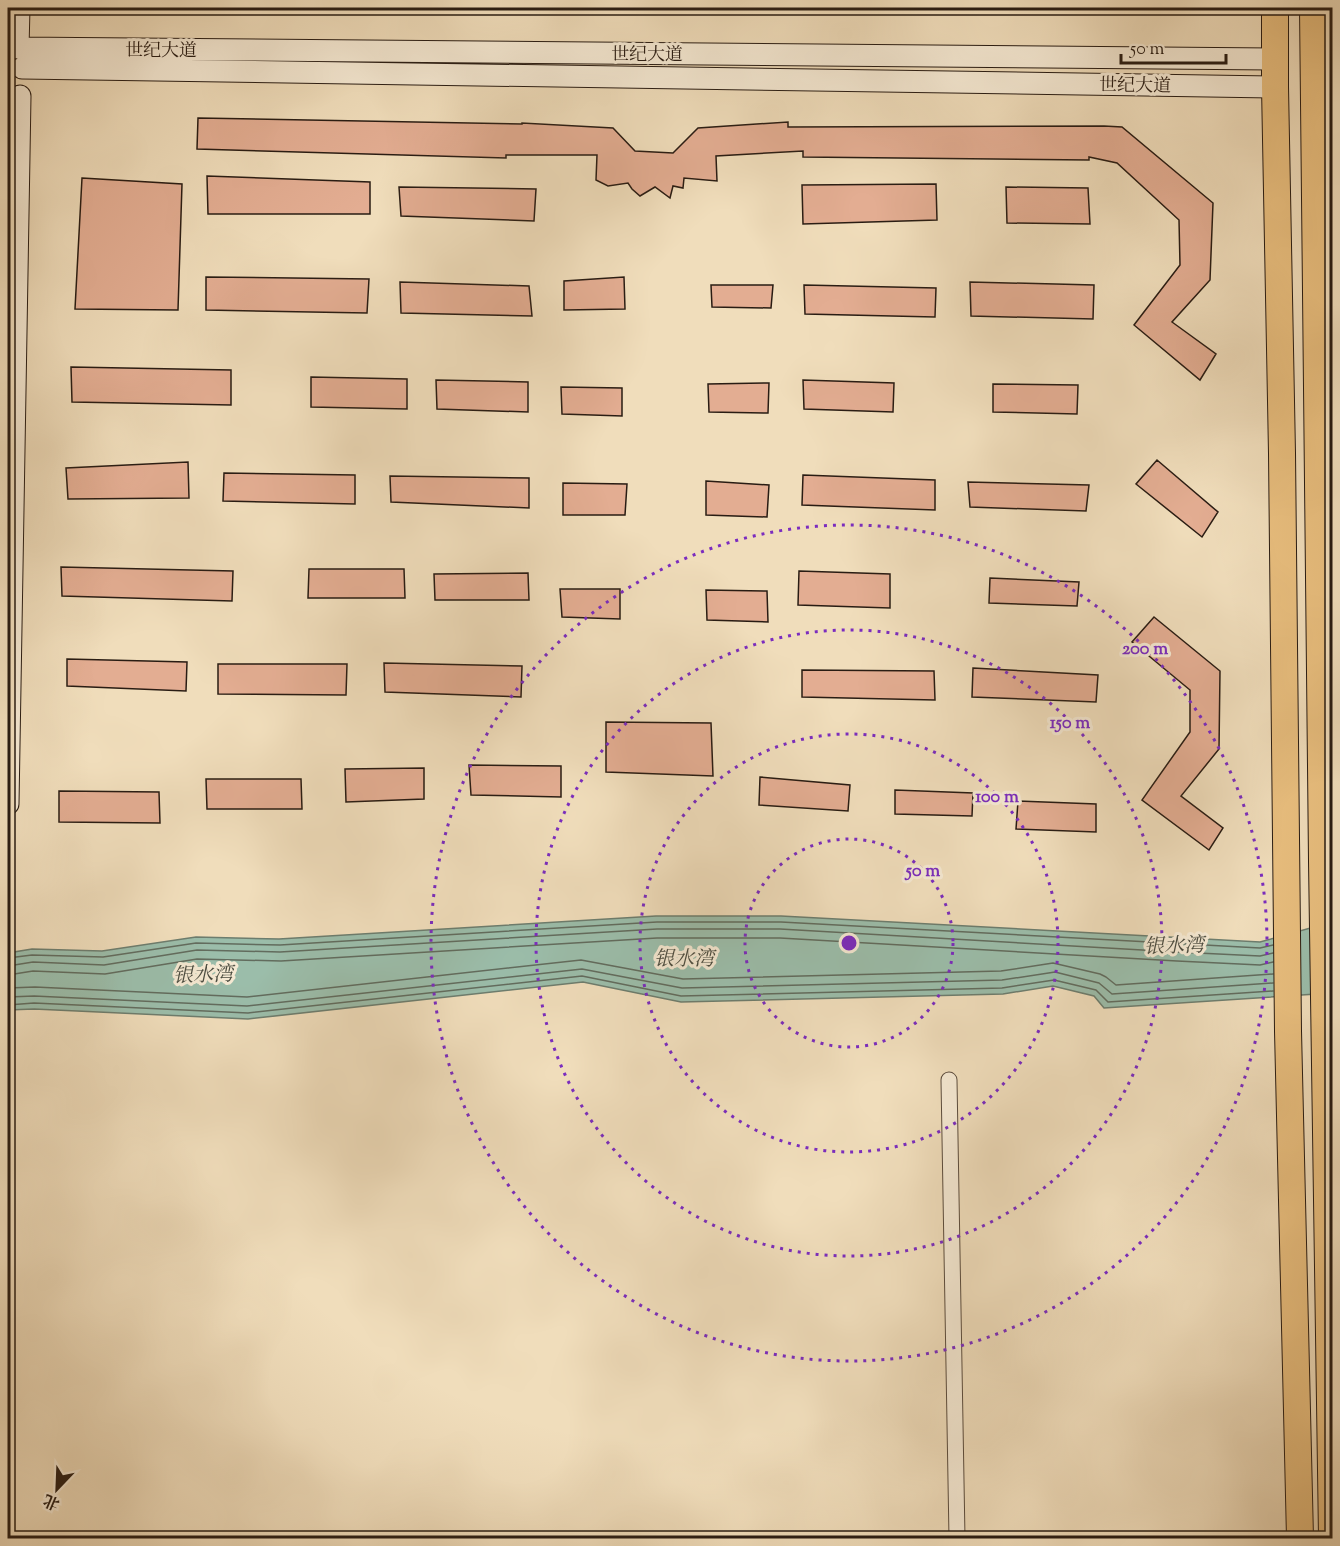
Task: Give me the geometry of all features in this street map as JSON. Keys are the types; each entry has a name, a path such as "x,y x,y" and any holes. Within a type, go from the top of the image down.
{"highway":[{"path":"1275,8 1288,1030 1300,1539"},
{"path":"1313,8 1332,1539"},
{"path":"1299,1487 1329,1304"}],"main road":[{"path":"8,804 20,96 23,82 16,51 19,8"},
{"name":"世纪大道","path":"16,51 1275,59"},
{"name":"世纪大道","path":"16,51 1275,87"},
{"path":"8,115 20,96"}],"street":[{"path":"949,1080 957,1539"}],"water":[{"name":"银水湾","path":"656,916 781,916 1260,942 1332,922 1332,993 1104,1008 1094,996 1053,986 1003,994 681,1002 583,982 248,1019 34,1009 8,1010 8,953 32,949 102,951 196,937 279,939"}],"building":[{"path":"198,118 522,123 613,128 635,151 673,153 698,128 788,122 788,127 1122,127 1213,203 1210,280 1172,322 1216,354 1200,380 1134,325 1180,265 1179,220 1117,163 1089,157 1089,160 803,157 803,151 716,156 717,181 684,178 683,188 673,186 670,198 655,187 640,196 628,183 608,186 596,180 597,155 506,155 506,158 197,149"},
{"path":"207,176 370,182 370,214 208,214"},
{"path":"82,178 182,184 178,310 75,309"},
{"path":"936,184 937,220 803,224 802,185"},
{"path":"399,187 536,189 534,221 401,216"},
{"path":"1006,187 1088,188 1090,224 1007,223"},
{"path":"206,277 369,279 367,313 206,310"},
{"path":"624,277 625,309 564,310 564,281"},
{"path":"400,282 529,286 532,316 401,313"},
{"path":"970,282 1094,285 1093,319 971,316"},
{"path":"711,285 773,285 771,308 712,307"},
{"path":"804,285 936,288 935,317 805,314"},
{"path":"71,367 231,370 231,405 72,402"},
{"path":"311,377 407,379 407,409 311,407"},
{"path":"436,380 528,382 528,412 437,409"},
{"path":"803,380 894,383 893,412 804,409"},
{"path":"769,383 768,413 709,412 708,384"},
{"path":"993,384 1078,385 1077,414 993,412"},
{"path":"561,387 622,388 622,416 562,414"},
{"path":"1157,460 1218,512 1202,537 1136,484"},
{"path":"188,462 189,498 68,499 66,468"},
{"path":"224,473 355,475 355,504 223,501"},
{"path":"803,475 935,480 935,510 802,505"},
{"path":"390,476 529,478 529,508 391,502"},
{"path":"706,481 769,485 767,517 706,515"},
{"path":"968,482 1089,485 1086,511 970,507"},
{"path":"563,483 627,484 625,515 563,515"},
{"path":"61,567 233,571 232,601 62,596"},
{"path":"309,569 404,569 405,598 308,598"},
{"path":"799,571 890,574 890,608 798,605"},
{"path":"528,573 529,600 435,600 434,574"},
{"path":"990,578 1079,582 1077,606 989,603"},
{"path":"560,589 620,589 620,619 562,617"},
{"path":"706,590 767,591 768,622 707,620"},
{"path":"1154,617 1220,671 1219,749 1181,796 1223,828 1209,850 1142,800 1190,732 1190,690 1132,642"},
{"path":"67,659 187,662 186,691 67,686"},
{"path":"384,663 522,666 521,697 385,692"},
{"path":"218,664 347,664 346,695 218,694"},
{"path":"973,668 1098,675 1096,702 972,697"},
{"path":"802,670 934,671 935,700 802,697"},
{"path":"606,722 711,723 713,776 606,772"},
{"path":"469,765 561,766 561,797 471,795"},
{"path":"424,768 424,799 346,802 345,769"},
{"path":"760,777 850,785 848,811 759,805"},
{"path":"206,779 301,779 302,809 207,809"},
{"path":"895,790 973,793 972,816 895,814"},
{"path":"59,791 159,792 160,823 59,822"},
{"path":"1018,801 1096,804 1096,832 1016,829"}]}
